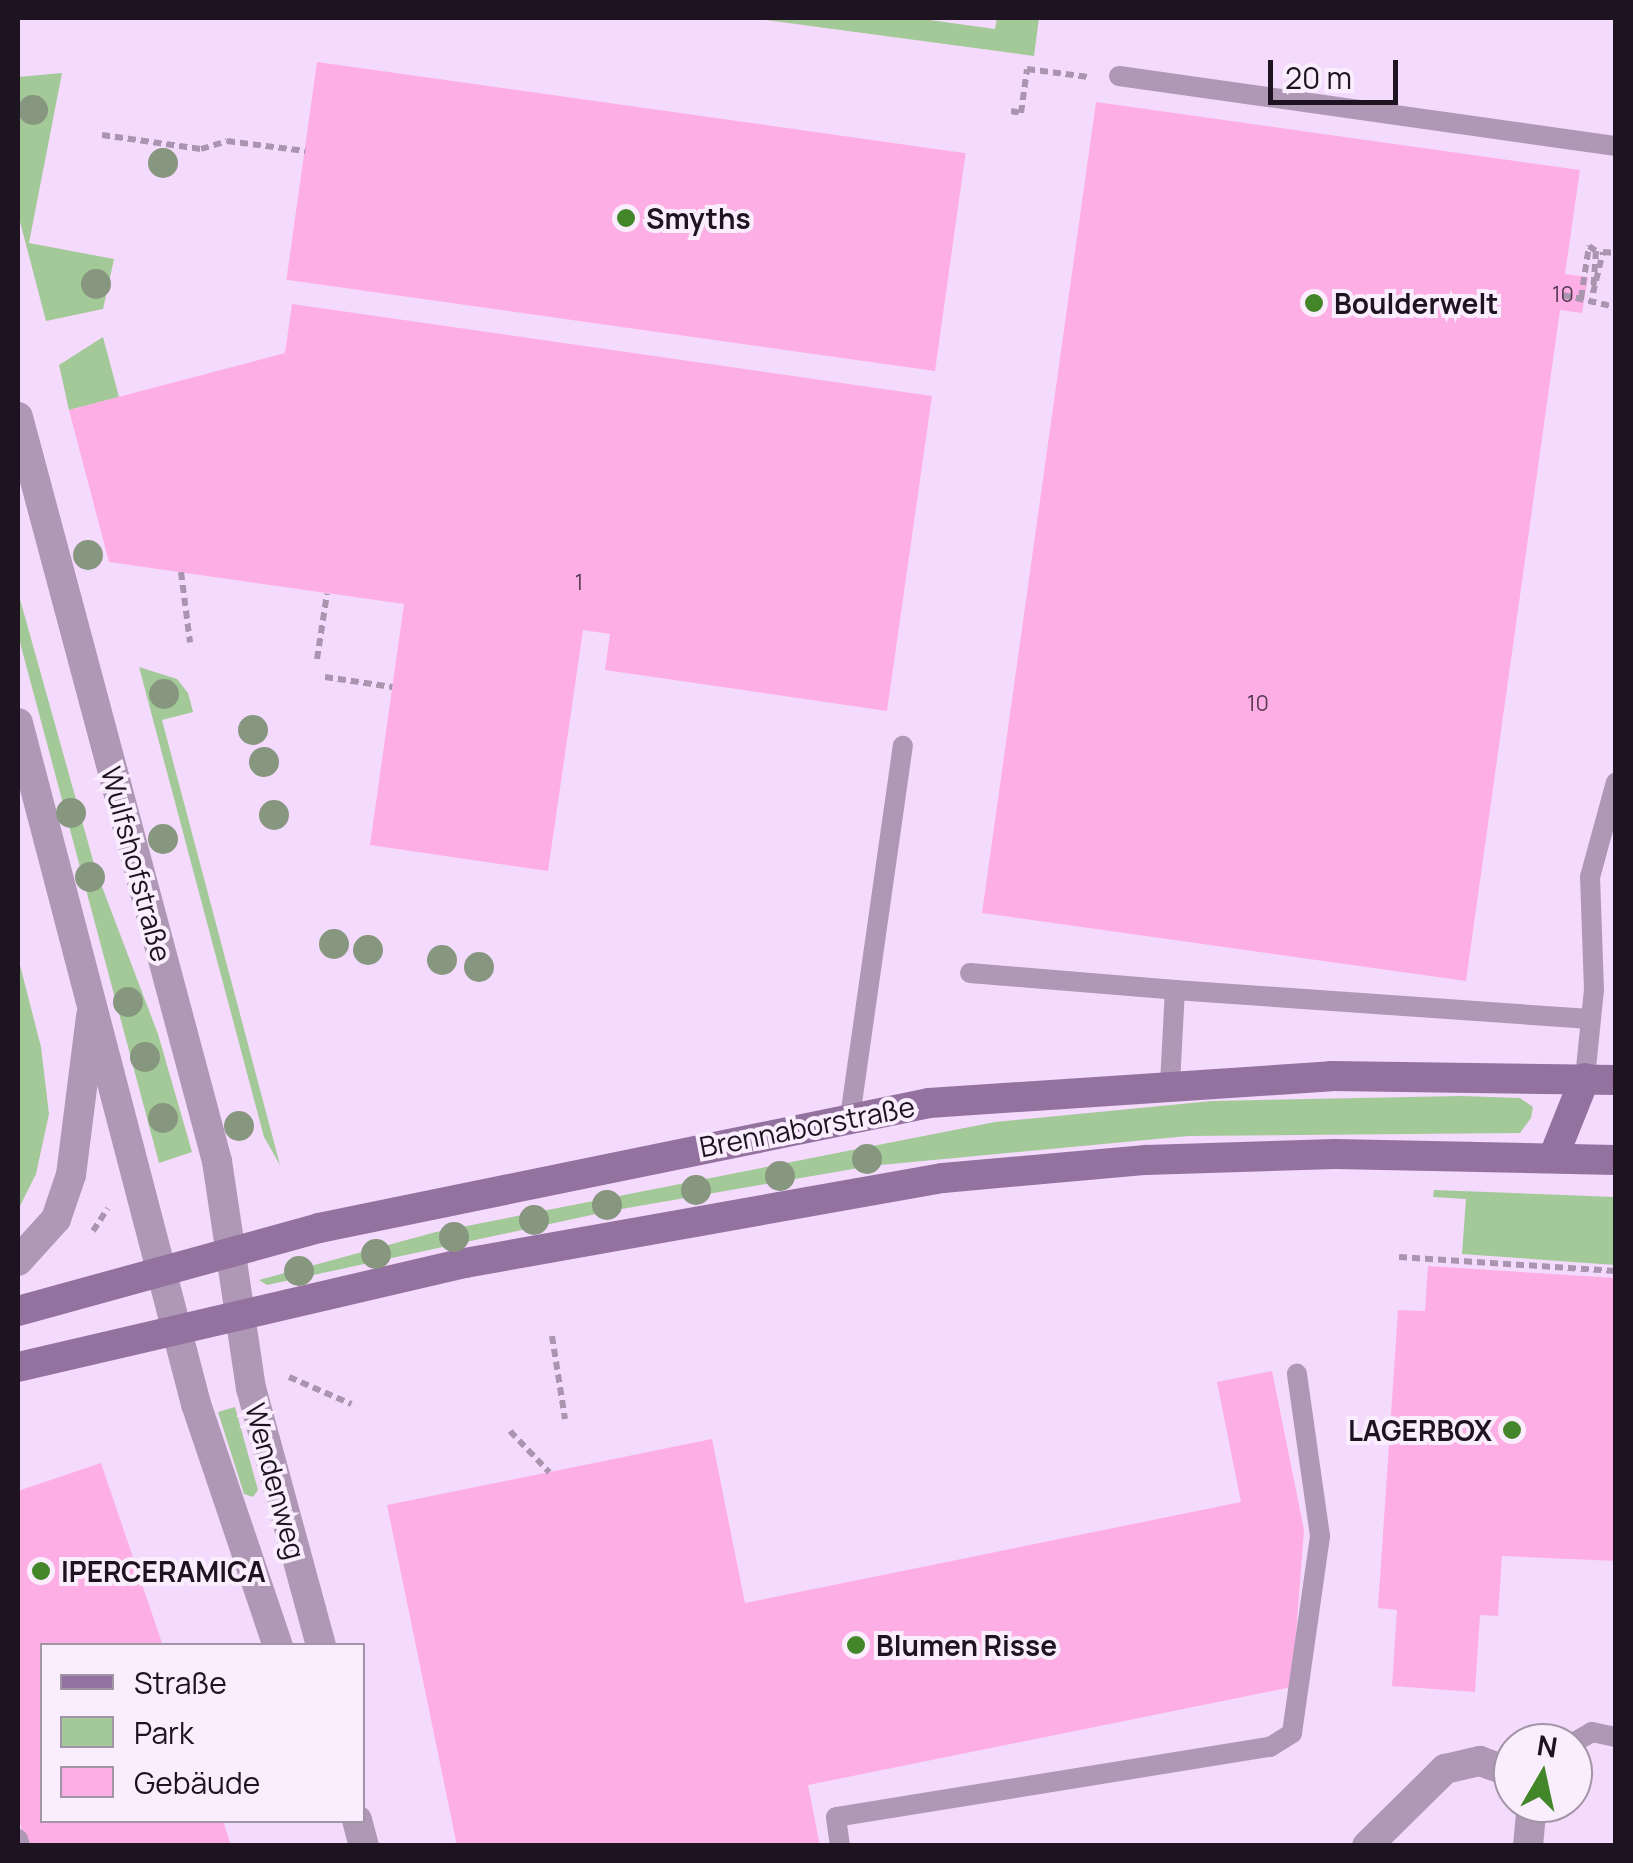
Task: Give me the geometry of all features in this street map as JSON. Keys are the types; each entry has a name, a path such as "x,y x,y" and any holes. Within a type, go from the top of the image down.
{"main road":[{"name":"Brennaborstraße","path":"18,1311 230,1251 450,1198 929,1103 1331,1076 1616,1080"},
{"path":"1553,1158 1585,1078"},
{"path":"18,1367 240,1314 709,1216 943,1178 1146,1160 1335,1154 1616,1160"}],"street":[{"name":"Wulfshofstraße","path":"18,417 217,1162 240,1314"},
{"path":"18,723 177,1328"},
{"path":"18,1260 56,1220 70,1175 93,998"},
{"name":"Wendenweg","path":"240,1314 251,1388 320,1643"},
{"name":"Wendenweg","path":"177,1328 196,1404 277,1643"},
{"path":"1367,1846 1444,1769 1480,1760 1493,1765"}],"lane":[{"path":"1120,76 1616,146"},
{"path":"850,1118 902,746"},
{"path":"1585,1078 1590,1019 1590,877 1616,782"},
{"path":"970,972 1590,1019"},
{"path":"1170,1084 1175,990"},
{"path":"840,1846 836,1817 1270,1747 1292,1733 1320,1536 1298,1374"}],"path":[{"path":"1011,111 1021,113 1027,69 1120,76"},
{"path":"102,135 201,148 227,141 305,151"},
{"path":"1581,298 1589,246 1596,251 1593,294 1603,252 1616,253"},
{"path":"1562,295 1616,307"},
{"path":"181,572 190,642"},
{"path":"317,659 327,594"},
{"path":"325,677 392,686"},
{"path":"79,1231 90,1236 110,1205"},
{"path":"1399,1258 1616,1271"},
{"path":"552,1336 566,1419"},
{"path":"288,1378 351,1404"},
{"path":"510,1431 549,1472"}],"green space":[{"path":"751,18 915,18 995,29 997,18 1039,18 1034,56"},
{"path":"62,73 29,243 114,259 103,309 46,321 18,214 18,77"},
{"path":"103,337 119,397 69,410 59,365"},
{"path":"18,592 96,871 158,1034 192,1152 159,1163 18,635"},
{"path":"139,667 177,679 188,693 193,712 162,720 280,1165 264,1137"},
{"path":"18,957 41,1047 49,1114 36,1174 18,1210"},
{"path":"1520,1098 1533,1107 1531,1118 1520,1133 1188,1136 870,1166 610,1211 267,1285 259,1280 436,1232 995,1122 1212,1101"},
{"path":"1434,1190 1615,1197 1615,1265 1462,1254 1466,1199 1433,1197"},
{"path":"235,1407 258,1490 253,1497 244,1494 218,1412"}],"building":[{"name":"Smyths","path":"317,62 966,153 935,371 286,280"},
{"path":"1096,102 1580,170 1565,274 1588,277 1582,313 1560,310 1466,981 982,913"},
{"path":"292,304 932,396 887,711 605,670 610,634 583,630 548,871 370,845 404,604 109,562 69,410 285,353"},
{"name":"LAGERBOX","path":"1428,1266 1616,1278 1616,1561 1502,1556 1498,1616 1480,1615 1475,1692 1392,1686 1397,1610 1378,1608 1398,1310 1425,1311"},
{"name":"Blumen Risse","path":"1272,1371 1304,1530 1292,1687 808,1785 820,1846 457,1846 387,1505 712,1439 745,1603 1241,1502 1217,1382"},
{"path":"101,1463 162,1643 40,1643 40,1823 224,1823 231,1846 27,1846 18,1817 18,1491"}],"place":[{"name":"Smyths","path":"626,218"},
{"name":"Boulderwelt","path":"1314,303"},
{"name":"LAGERBOX","path":"1512,1430"},
{"name":"IPERCERAMICA","path":"41,1571"},
{"name":"Blumen Risse","path":"856,1645"}]}
